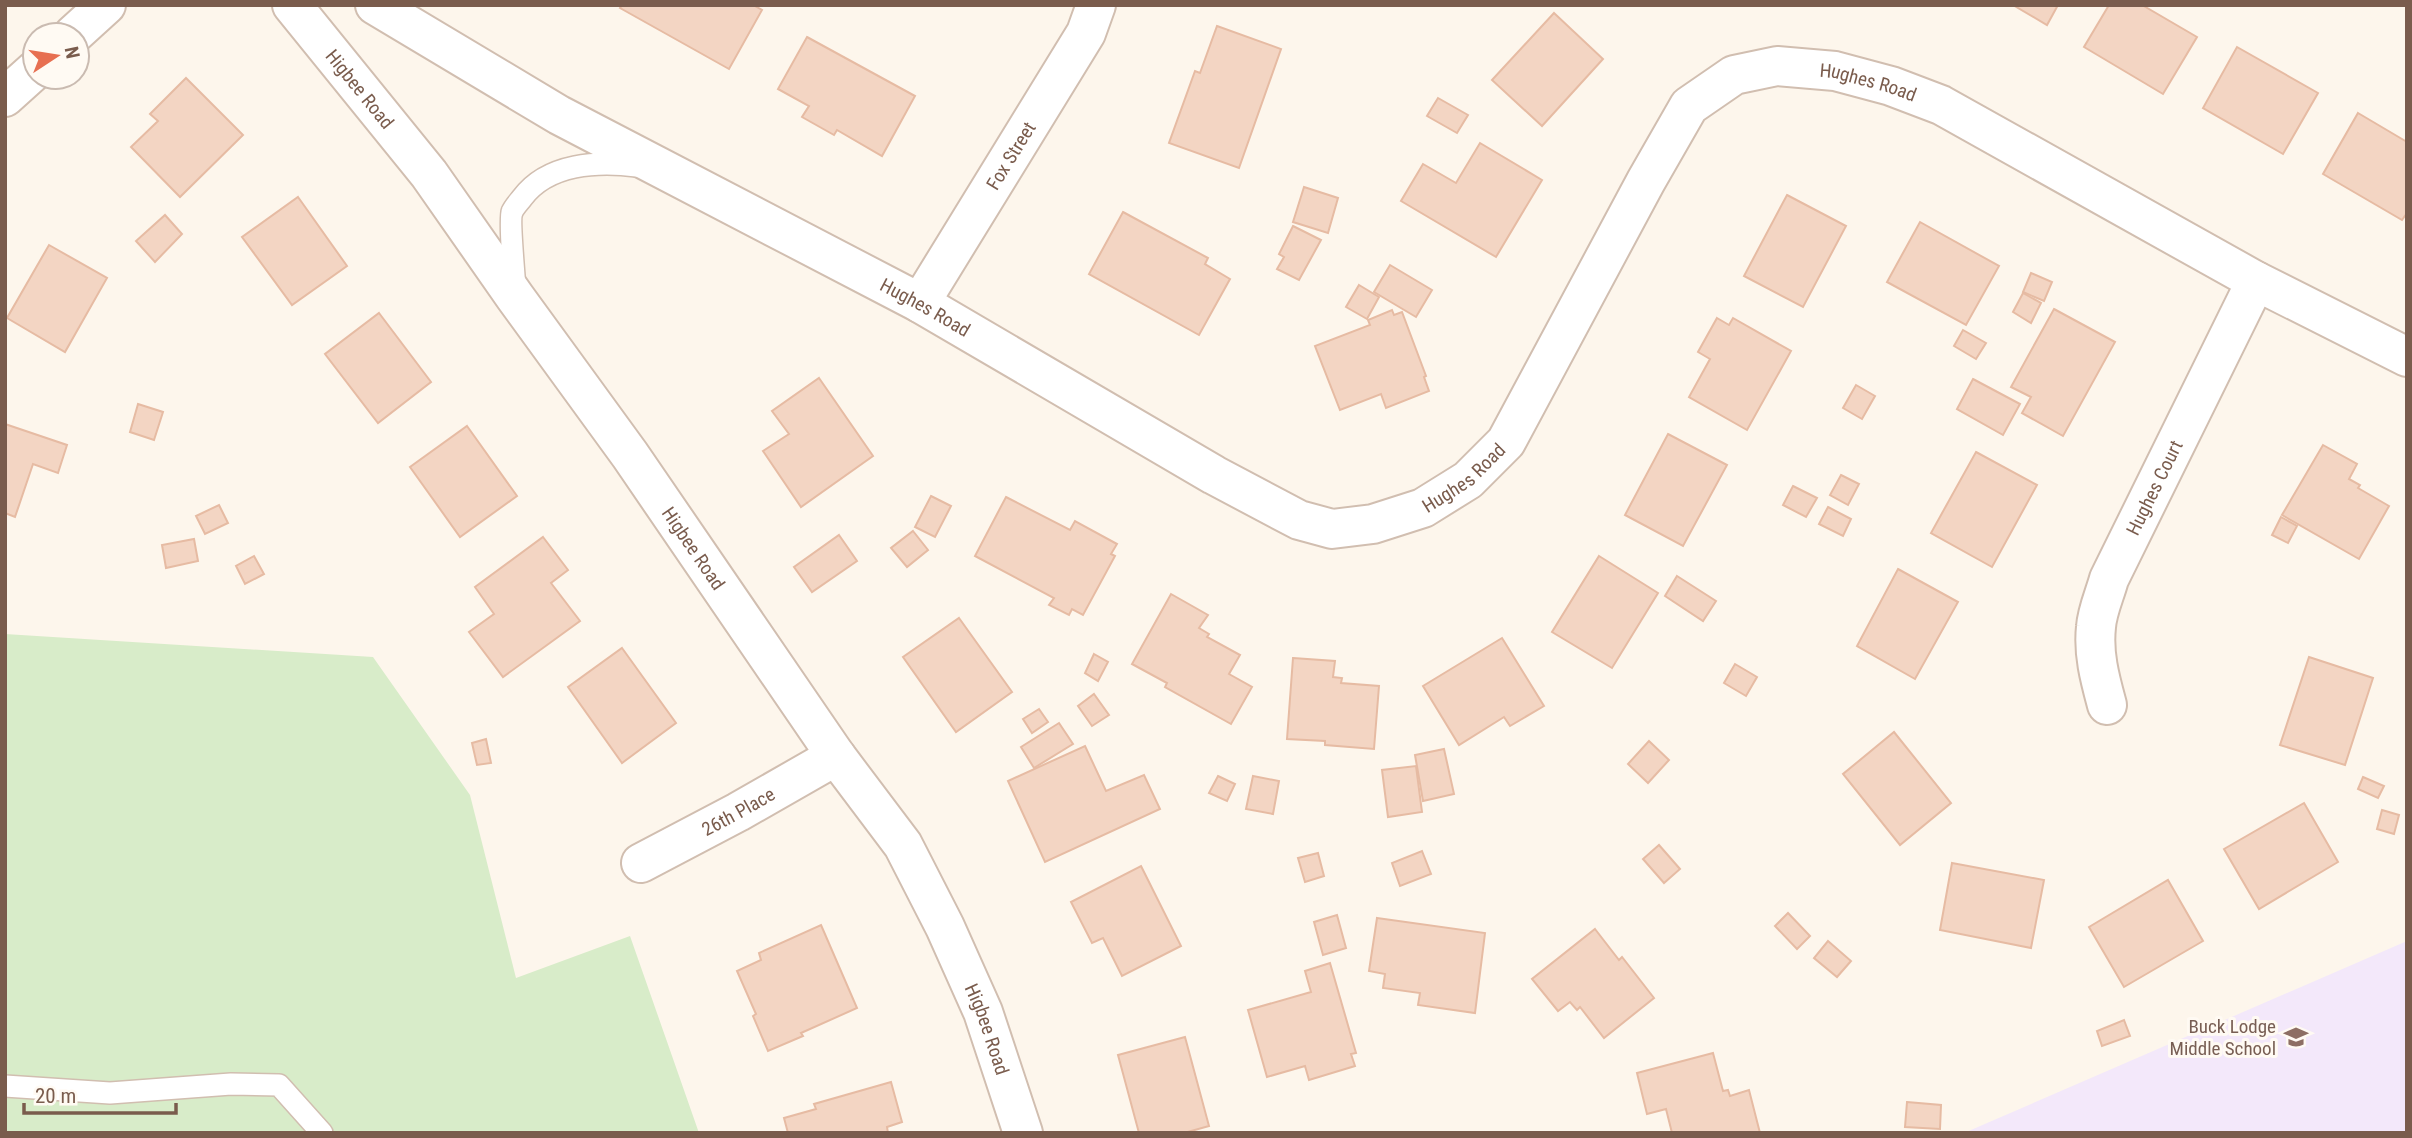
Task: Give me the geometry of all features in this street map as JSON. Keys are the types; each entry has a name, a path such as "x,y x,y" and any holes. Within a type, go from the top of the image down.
{"street":[{"path":"89,21 106,5"},
{"name":"Higbee Road","path":"292,5 429,174 630,455 836,756 903,845 945,927 983,1012 1023,1133"},
{"name":"Hughes Road","path":"375,5 559,116 920,303 1214,475 1299,520 1332,529 1373,524 1423,508 1468,480 1506,442 1689,106 1734,75 1777,66 1835,71 1891,86 1941,105 2256,281 2407,357"},
{"name":"Fox Street","path":"920,303 1086,33 1096,5"},
{"path":"5,97 21,83"},
{"name":"Hughes Court","path":"2107,705 2095,652 2096,625 2109,579 2256,281"},
{"name":"26th Place","path":"641,863 836,756"}],"lane":[{"path":"515,297 511,213 526,192 542,179 564,169 611,162 662,170"},
{"path":"5,1086 110,1093 166,1091 231,1084 279,1085 322,1133"}],"shaded area":[{"name":"Buck Lodge Middle School","path":"2407,941 2407,1133 1964,1133"}],"green space":[{"path":"5,634 373,657 470,795 516,978 630,936 699,1133 5,1133"}],"building":[{"path":"622,5 753,5 762,10 729,69 620,8"},
{"path":"2013,5 2058,5 2047,25"},
{"path":"2109,5 2142,5 2197,37 2163,94 2084,47"},
{"path":"1554,13 1603,59 1542,126 1492,80"},
{"path":"1217,26 1281,49 1239,168 1169,143 1195,71 1200,73"},
{"path":"807,37 915,96 882,156 837,130 834,135 802,117 809,106 778,89"},
{"path":"2237,47 2318,93 2283,154 2203,108"},
{"path":"186,78 243,135 180,197 131,147 158,121 150,114"},
{"path":"1438,98 1468,115 1457,133 1427,116"},
{"path":"2358,113 2407,142 2407,213 2402,220 2323,174"},
{"path":"1480,143 1542,180 1496,257 1401,201 1423,164 1456,183"},
{"path":"1304,187 1338,198 1328,233 1293,222"},
{"path":"1787,195 1846,226 1803,307 1744,276"},
{"path":"298,197 347,266 292,305 242,237"},
{"path":"1123,212 1208,258 1205,264 1230,279 1199,335 1089,274"},
{"path":"165,215 182,234 155,262 136,241"},
{"path":"1920,222 1999,266 1966,325 1887,282"},
{"path":"1293,226 1321,240 1299,280 1277,269 1284,257 1279,254"},
{"path":"49,245 107,278 65,352 7,318"},
{"path":"1390,265 1432,290 1416,317 1374,292"},
{"path":"2031,273 2052,282 2044,301 2023,292"},
{"path":"1359,285 1379,297 1367,319 1346,307"},
{"path":"2023,293 2041,303 2031,323 2013,312"},
{"path":"2054,309 2115,342 2063,436 2022,413 2031,397 2011,387"},
{"path":"1392,310 1394,315 1402,312 1429,391 1386,408 1381,394 1340,410 1315,346 1370,325 1368,320"},
{"path":"379,313 431,382 378,423 325,354"},
{"path":"1717,318 1729,325 1733,318 1791,351 1747,430 1689,397 1710,359 1698,352"},
{"path":"1963,330 1986,343 1976,359 1954,346"},
{"path":"819,378 873,456 801,507 763,451 789,434 772,411"},
{"path":"1973,379 2020,404 2003,435 1957,409"},
{"path":"1856,385 1875,396 1862,419 1843,408"},
{"path":"138,404 163,412 154,440 130,432"},
{"path":"5,424 67,445 58,473 33,464 15,517 5,513"},
{"path":"467,426 517,496 460,537 410,467"},
{"path":"1668,434 1727,465 1683,546 1625,515"},
{"path":"2323,445 2357,464 2349,479 2360,485 2358,488 2389,506 2359,559 2282,515"},
{"path":"1976,452 2037,485 1992,567 1931,533"},
{"path":"1841,475 1859,484 1848,505 1830,495"},
{"path":"1793,486 1817,498 1806,517 1783,505"},
{"path":"931,496 951,506 935,537 915,527"},
{"path":"1006,497 1070,530 1075,521 1117,544 1111,554 1115,556 1083,615 1072,609 1069,615 1049,605 1054,598 975,556"},
{"path":"219,505 228,523 205,534 196,516"},
{"path":"1828,507 1851,519 1843,536 1819,524"},
{"path":"2281,517 2297,526 2288,543 2272,535"},
{"path":"913,531 928,550 907,567 891,548"},
{"path":"839,535 857,561 812,592 794,567"},
{"path":"543,537 568,570 551,583 580,621 503,677 469,632 494,614 475,587"},
{"path":"194,539 198,561 166,568 162,545"},
{"path":"254,556 264,574 245,584 236,566"},
{"path":"1599,556 1658,593 1612,668 1552,632"},
{"path":"1898,569 1958,602 1915,679 1857,646"},
{"path":"1677,576 1716,601 1703,621 1665,596"},
{"path":"1171,594 1208,615 1199,628 1209,634 1207,637 1240,655 1229,674 1252,687 1231,724 1165,687 1167,683 1132,664"},
{"path":"959,618 1012,692 956,732 903,657"},
{"path":"1502,638 1544,706 1510,726 1504,717 1459,745 1423,686"},
{"path":"622,648 676,723 622,763 568,687"},
{"path":"1094,654 1108,662 1098,681 1085,673"},
{"path":"2309,657 2373,678 2345,765 2280,745"},
{"path":"1293,658 1335,661 1333,677 1342,678 1341,683 1379,686 1374,749 1325,745 1325,741 1287,739"},
{"path":"1735,664 1757,677 1746,696 1724,683"},
{"path":"1094,694 1109,715 1092,726 1078,706"},
{"path":"1039,709 1048,722 1032,733 1023,719"},
{"path":"1059,723 1073,744 1034,768 1021,747"},
{"path":"1894,732 1951,803 1900,845 1843,774"},
{"path":"486,739 491,763 477,765 472,743"},
{"path":"1649,741 1669,760 1648,783 1628,764"},
{"path":"1085,746 1106,791 1144,775 1160,809 1045,862 1008,781"},
{"path":"1444,749 1454,794 1423,801 1415,755"},
{"path":"1416,766 1422,812 1388,817 1382,770"},
{"path":"1218,776 1235,784 1227,801 1209,793"},
{"path":"1253,776 1279,781 1273,814 1246,809"},
{"path":"2363,777 2384,786 2378,798 2358,789"},
{"path":"2304,803 2338,862 2259,909 2224,849"},
{"path":"2382,810 2399,815 2394,834 2377,829"},
{"path":"1659,845 1680,869 1664,883 1643,859"},
{"path":"1422,851 1431,874 1400,886 1392,863"},
{"path":"1318,853 1324,876 1305,882 1298,858"},
{"path":"1952,863 2044,880 2031,948 1940,930"},
{"path":"1141,866 1181,946 1122,976 1103,938 1092,943 1071,902"},
{"path":"2168,880 2203,941 2124,987 2089,927"},
{"path":"1788,913 1810,936 1797,949 1775,926"},
{"path":"1337,915 1346,948 1323,955 1314,922"},
{"path":"1377,918 1485,933 1475,1013 1418,1005 1420,993 1383,988 1385,974 1369,971"},
{"path":"821,925 857,1008 768,1051 753,1016 756,1014 737,971 761,960 759,953"},
{"path":"1595,929 1619,960 1622,957 1654,998 1604,1038 1580,1007 1577,1010 1570,1002 1558,1011 1532,979"},
{"path":"1828,941 1851,961 1837,977 1814,958"},
{"path":"1330,963 1356,1053 1351,1054 1355,1066 1309,1080 1305,1066 1267,1077 1248,1010 1311,992 1305,971"},
{"path":"2124,1020 2130,1036 2102,1046 2097,1031"},
{"path":"1185,1037 1209,1126 1184,1133 1139,1133 1118,1055"},
{"path":"1713,1053 1723,1091 1728,1090 1730,1096 1749,1090 1760,1133 1672,1133 1666,1109 1647,1114 1637,1073"},
{"path":"891,1082 902,1122 887,1127 888,1133 788,1133 784,1118 816,1109 814,1104"},
{"path":"1907,1102 1941,1105 1940,1129 1905,1127"}],"place":[{"name":"Buck Lodge Middle School","path":"2296,1037"}]}
